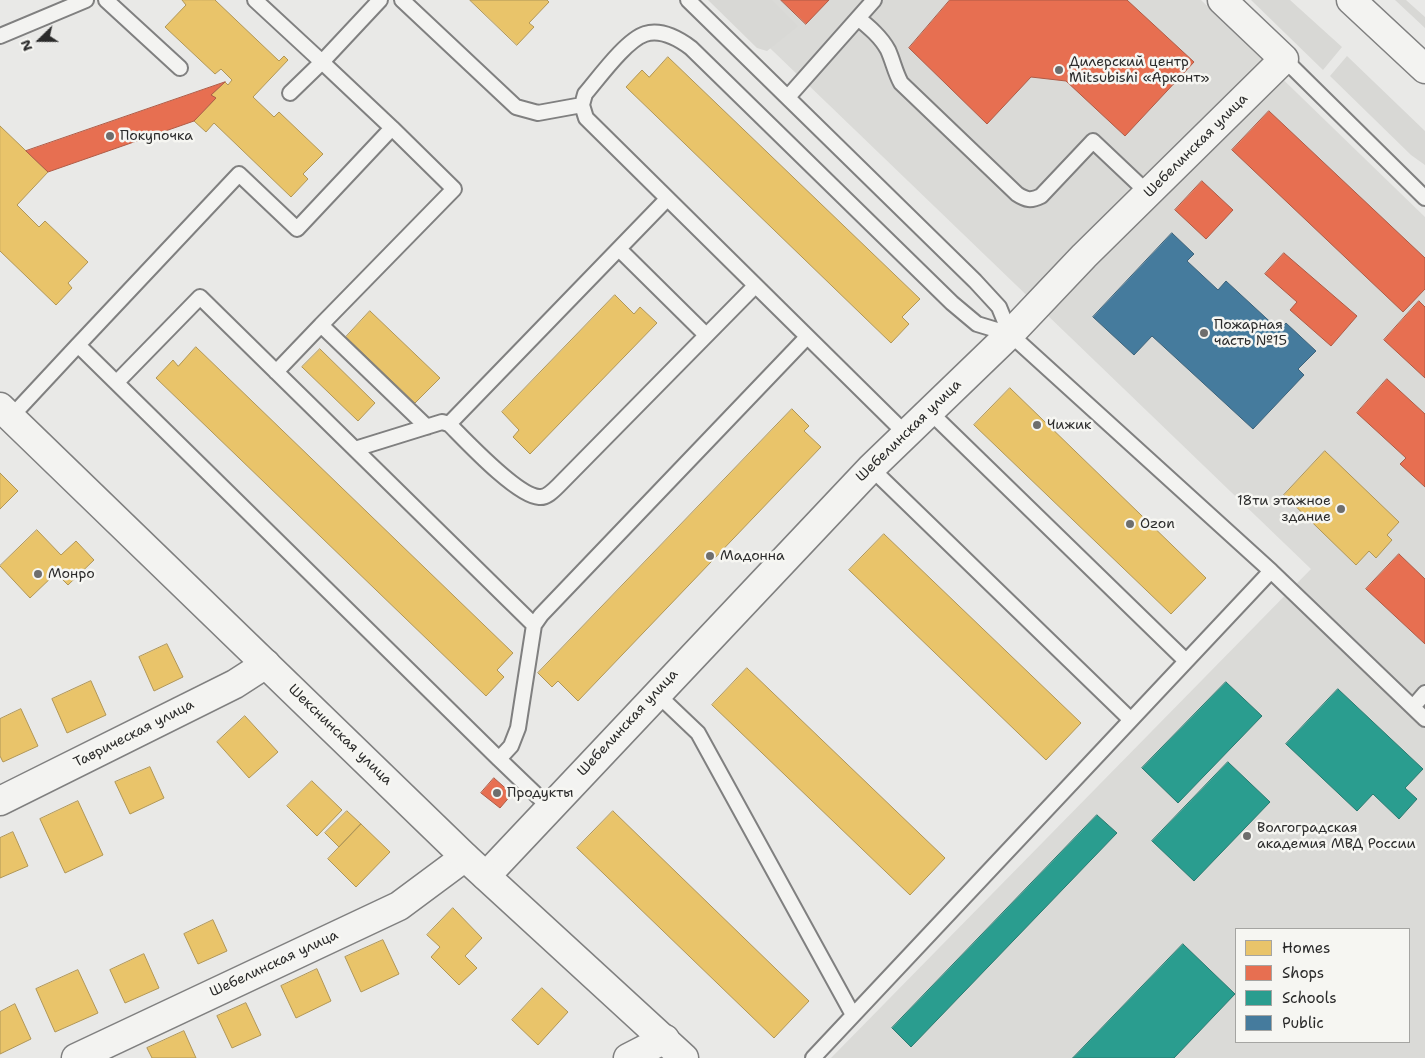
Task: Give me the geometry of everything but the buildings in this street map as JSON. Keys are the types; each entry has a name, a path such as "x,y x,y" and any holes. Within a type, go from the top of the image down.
{"main road":[{"path":"1222,0 1284,59"},
{"path":"1351,0 1425,69"},
{"name":"Шебелинская улица","path":"486,876 656,693 871,468 1010,334 1084,256 1284,59"},
{"name":"Шекснинская улица","path":"5,413 465,857 684,1058"},
{"name":"Таврическая улица","path":"0,801 235,684 266,664"},
{"name":"Шебелинская улица","path":"76,1058 399,906 465,857"},
{"path":"628,1058 665,1039"}],"lane":[{"path":"0,36 86,0"},
{"path":"106,0 180,68"},
{"path":"255,0 392,128 454,189 276,372"},
{"path":"290,93 380,0"},
{"path":"402,0 516,107 538,113 582,105"},
{"path":"688,0 999,306 1010,334"},
{"path":"788,97 874,0"},
{"path":"858,18 884,44 901,83 1017,194 1026,200 1032,200 1041,196 1093,141 1148,193"},
{"path":"906,434 586,118 582,105 585,94 631,43 645,34 662,34 679,39 691,48 976,324 1010,334 1271,572 1425,718"},
{"path":"1284,59 1425,198"},
{"path":"5,413 78,345 239,174 296,229 392,128"},
{"path":"449,424 667,199"},
{"path":"619,249 706,335"},
{"path":"355,449 442,422 449,424 519,490 539,497 547,495 754,286"},
{"path":"117,382 200,297 534,625"},
{"path":"320,325 427,427"},
{"path":"499,759 511,746 518,728 534,625 807,337"},
{"path":"78,345 549,807"},
{"path":"930,412 1186,661"},
{"path":"871,468 1131,720"},
{"path":"813,1058 1271,572"},
{"path":"656,693 698,733 853,1015"},
{"path":"1413,707 1425,694"}],"shaded area":[{"path":"708,0 772,0 798,26 767,51 757,48"},
{"path":"720,0 1201,0 1425,217 1425,1058 831,1058 1311,569"},
{"path":"1251,0 1290,0 1342,47 1323,70"},
{"path":"1395,0 1406,0 1425,17 1425,28"},
{"path":"1347,56 1425,131 1425,165 1411,155 1330,76"}],"place":[{"name":"Дилерский центр Mitsubishi «Арконт»","path":"1059,70"},
{"name":"Покупочка","path":"110,136"},
{"name":"Пожарная часть №15","path":"1204,333"},
{"name":"Чижик","path":"1037,425"},
{"name":"18ти этажное здание","path":"1341,509"},
{"name":"Ozon","path":"1130,524"},
{"name":"Мадонна","path":"710,556"},
{"name":"Монро","path":"38,574"},
{"name":"Продукты","path":"497,793"},
{"name":"Волгоградская академия МВД России","path":"1247,836"}]}
